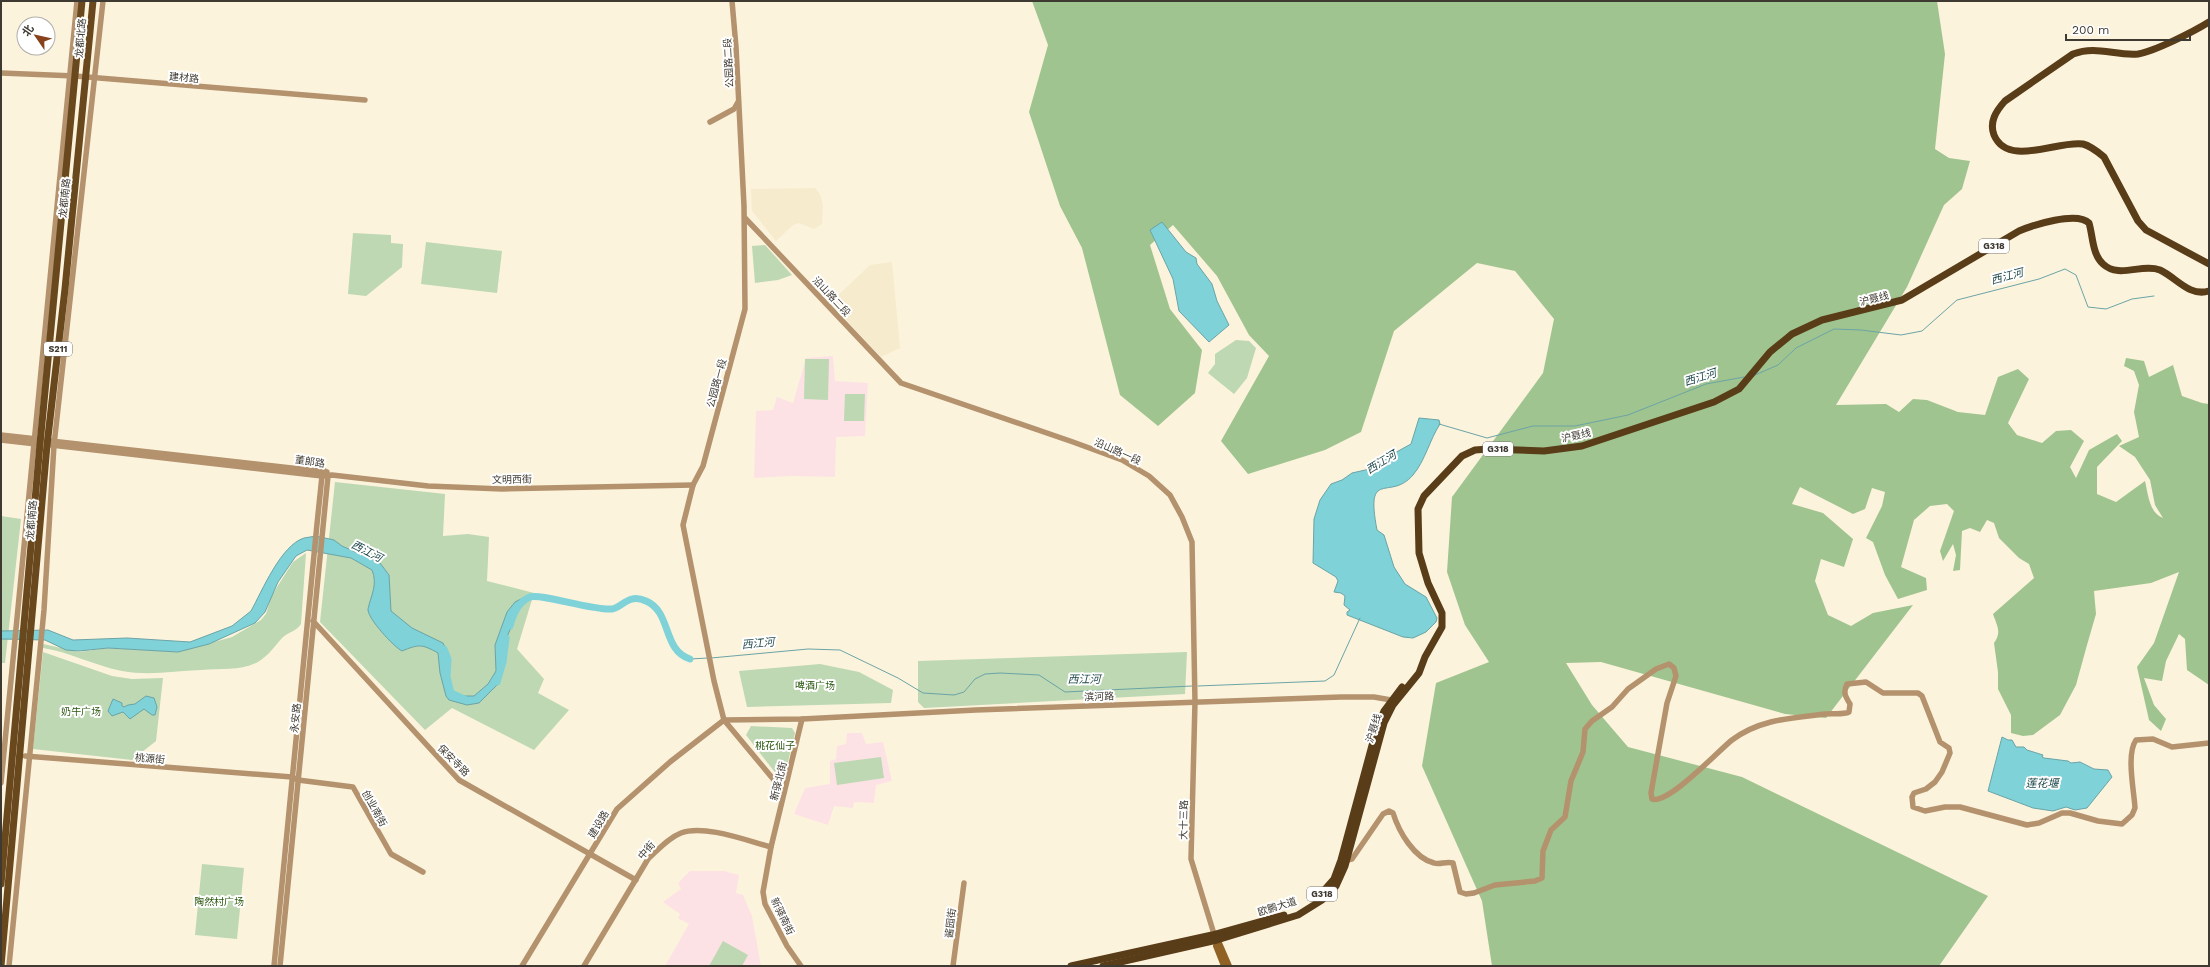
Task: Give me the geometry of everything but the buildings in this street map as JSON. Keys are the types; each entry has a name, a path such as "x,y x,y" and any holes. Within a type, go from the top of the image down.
{"highway":[{"path":"2209,22 2149,51 2128,54 2092,49 2083,50 2073,54 2004,101 1998,109 1993,124 1993,131 1998,142 2009,149 2027,151 2083,144 2095,149 2104,157 2138,221 2146,230 2209,264"},
{"name":"沪聂线","path":"1214,937 1306,911 1322,900 1336,886 1347,860 1384,723 1392,702 1419,673 1425,657 1442,627 1443,617 1439,604 1428,583 1419,553 1418,509 1424,496 1462,456 1475,450 1544,451 1582,446 1714,402 1732,394 1748,379 1780,342 1806,326 1822,320 1898,302 2019,231 2036,225 2080,218 2088,221 2096,256 2104,265 2111,269 2159,270 2195,292 2209,291"},
{"name":"欧鹏大道","path":"1103,966 1214,937 1300,910 1327,889 1341,860 1380,720 1392,702"},
{"name":"欧鹏大道","path":"1071,966 1214,937"}],"main road":[{"name":"龙都北路","path":"72,77 82,1"},
{"name":"龙都北路","path":"86,77 93,1"},
{"name":"龙都南路","path":"1,966 21,755 28,621 44,442 72,77"},
{"name":"龙都南路","path":"44,442 86,77"},
{"name":"龙都南路","path":"1,884 26,652"},
{"path":"1214,937 1224,966"},
{"path":"1214,937 1229,966"}],"street":[{"path":"72,77 77,1"},
{"path":"1,783 2,751 17,617 44,442 96,78 103,1"},
{"name":"公园路二段","path":"732,1 740,124"},
{"name":"建材路","path":"1,73 86,77 365,100"},
{"path":"710,122 734,109 739,102"},
{"name":"公园路一段","path":"724,720 705,641 683,525 693,485 703,466 745,308 745,218 740,124"},
{"name":"沿山路二段","path":"745,218 901,383 907,385"},
{"name":"沿山路一段","path":"907,385 1122,460 1149,476 1170,495 1182,517 1192,542 1195,702"},
{"name":"董郞路","path":"1,435 44,442 327,475"},
{"name":"董郞路","path":"1,440 44,442"},
{"path":"9,966 41,623 44,442"},
{"name":"文明西街","path":"327,475 428,486 502,489 693,485"},
{"name":"永安路","path":"280,966 314,621 319,534 327,475"},
{"path":"274,966 292,777 317,559"},
{"name":"保安寺路","path":"314,621 459,780 636,880"},
{"path":"1347,860 1352,859 1358,853 1383,814 1389,811 1393,813 1402,834 1416,853 1426,860 1436,864 1453,863 1460,892 1466,894 1474,893 1495,885 1535,881 1542,878 1543,851 1551,830 1565,816 1571,781 1583,752 1585,729 1592,721 1612,707 1628,689 1656,669 1669,664 1674,668 1676,676 1667,703 1651,793 1652,799 1655,800 1662,799 1673,791 1731,741 1749,728 1775,719 1849,712 1850,704 1844,690 1847,684 1852,683 1866,682 1883,693 1918,692 1922,696 1940,742 1949,748 1950,753 1942,772 1935,782 1926,789 1914,793 1912,797 1913,807 1920,810 1960,807 2027,824 2039,823 2062,814 2070,813 2098,821 2122,824 2132,816 2135,808 2130,754 2132,746 2136,740 2153,739 2172,747 2209,743"},
{"name":"滨河路","path":"724,720 802,719 976,710 1369,697 1392,702"},
{"name":"大十三路","path":"1195,702 1191,859 1214,937"},
{"name":"新驿北街","path":"771,847 802,719"},
{"path":"724,720 784,792"},
{"name":"建设路","path":"522,966 617,810 670,762 724,720"},
{"name":"桃源街","path":"2,751 29,756 292,777 298,780"},
{"name":"创业南街","path":"298,780 353,787 391,854 423,872"},
{"name":"中街","path":"584,966 648,859 662,845 680,833 704,830 771,847"},
{"name":"新驿南街","path":"771,847 763,892 765,904 787,946 801,966"},
{"name":"酱园街","path":"953,966 964,883"}],"shaded area":[{"path":"815,188 820,194 823,205 822,224 814,229 799,223 793,225 776,241 752,211 751,189"},
{"path":"892,262 900,348 881,357 830,303 870,265"},
{"path":"833,356 835,381 868,383 865,436 836,437 835,477 792,476 754,478 756,411 773,410 777,397 793,403 806,358"},
{"path":"847,733 862,733 866,744 883,742 892,781 876,785 874,803 854,802 853,808 834,806 828,825 794,814 805,788 830,784 830,761 836,759 837,746 846,744"},
{"path":"690,871 724,871 739,875 736,893 743,895 752,916 761,966 665,966 689,924 678,918 680,914 663,902 681,889 678,883"}],"green space":[{"path":"1032,1 1937,1 1945,54 1935,149 1949,158 1970,161 1962,189 1944,205 1907,287 1836,405 1886,404 1899,412 1913,399 1927,400 1958,412 1985,415 1998,377 2018,369 2029,379 2008,423 2017,435 2042,443 2056,431 2071,430 2084,441 2070,467 2076,478 2089,450 2117,434 2122,441 2097,467 2097,494 2116,502 2145,481 2148,497 2152,507 2158,515 2163,518 2155,505 2150,480 2135,457 2119,446 2139,437 2134,412 2139,385 2134,371 2124,366 2126,358 2144,361 2149,377 2173,365 2182,396 2209,404 2209,685 2187,670 2185,639 2179,634 2166,661 2162,681 2144,678 2154,705 2166,719 2161,731 2149,720 2137,667 2154,643 2179,572 2151,583 2094,591 2096,614 2076,685 2060,715 2033,735 2023,736 2011,733 2011,715 1998,689 1998,672 1994,643 1998,636 1998,632 1993,614 2034,578 2029,564 2019,558 1999,538 1994,523 1987,520 1980,532 1970,528 1962,531 1960,570 1953,571 1956,555 1953,544 1943,561 1940,551 1954,511 1947,504 1930,506 1914,520 1901,567 1926,578 1927,590 1898,599 1885,575 1873,542 1866,538 1882,506 1885,492 1872,488 1865,509 1853,514 1800,487 1792,504 1823,513 1853,539 1844,567 1821,559 1815,581 1828,615 1851,626 1873,613 1913,605 1826,718 1785,714 1601,662 1566,663 1592,705 1628,747 1742,777 1988,896 1939,966 1492,966 1482,901 1422,766 1436,683 1489,662 1465,625 1447,572 1452,497 1543,373 1554,319 1515,271 1477,263 1394,331 1361,432 1325,450 1248,474 1221,441 1269,356 1249,335 1217,276 1173,225 1150,245 1170,309 1202,350 1195,393 1158,426 1120,395 1082,248 1060,206 1029,112 1048,45"},
{"path":"353,233 391,235 391,243 403,244 402,267 366,296 348,294"},
{"path":"426,242 502,251 497,293 421,284"},
{"path":"765,245 792,275 778,280 755,283 752,246"},
{"path":"1236,340 1249,341 1256,348 1247,378 1234,394 1208,373 1215,364 1215,354"},
{"path":"805,359 829,359 828,400 804,399"},
{"path":"845,394 865,394 864,421 844,421"},
{"path":"335,482 445,494 443,536 468,534 489,537 487,581 534,593 517,649 544,679 538,693 569,710 534,750 452,708 425,730 320,622"},
{"path":"1,516 21,519 5,663 1,663"},
{"path":"306,553 301,624 282,638 265,657 251,665 230,669 142,673 112,669 43,648 43,644 79,652 108,648 178,652 232,637 261,620 266,614 271,598 277,587 293,562"},
{"name":"奶牛广场","path":"43,652 112,676 132,679 163,678 156,741 132,760 33,749"},
{"path":"1187,652 1185,694 924,708 918,702 918,661"},
{"name":"啤酒广场","path":"820,664 859,672 893,690 891,703 747,707 739,671"},
{"name":"桃花仙子","path":"751,726 792,728 795,733 785,774 777,775 746,735"},
{"path":"881,757 884,778 837,785 834,763"},
{"name":"陶然村广场","path":"202,864 244,868 237,939 195,935"},
{"path":"723,941 748,955 742,966 709,966"}],"water":[{"path":"1162,222 1186,252 1196,258 1197,264 1212,284 1217,301 1229,325 1209,342 1179,311 1173,279 1150,230"},
{"path":"1419,418 1439,420 1440,424 1421,463 1413,475 1404,483 1382,489 1377,492 1374,499 1377,530 1384,535 1394,567 1405,584 1426,597 1437,618 1436,622 1426,632 1413,638 1403,637 1347,615 1347,612 1350,610 1344,605 1345,596 1341,593 1334,592 1338,581 1336,577 1313,563 1314,519 1320,500 1331,484 1342,480 1352,473 1374,468 1391,455 1411,444"},
{"path":"316,536 334,540 342,546 380,563 389,575 391,611 412,628 443,643 448,655 446,672 454,696 474,696 488,684 496,671 495,645 507,612 515,602 523,598 512,614 513,623 506,639 497,685 479,703 467,705 449,700 446,696 440,673 438,653 420,646 402,651 387,638 372,619 368,609 374,585 374,575 372,570 351,558 307,550 296,556 278,582 265,612 255,623 209,644 178,652 108,648 79,651 66,650 45,640 1,639 1,631 48,630 73,640 127,638 190,642 232,626 251,611 280,559 296,542 304,538"},
{"path":"146,696 154,698 157,707 155,715 152,715 144,709 130,719 123,712 112,716 108,711 113,699 122,703 122,706 124,707 135,704"},
{"name":"莲花堰","path":"2002,737 2012,740 2016,747 2024,747 2027,750 2043,755 2042,757 2044,758 2068,761 2071,763 2080,762 2094,769 2108,770 2112,777 2087,808 2075,810 2066,807 2053,811 2033,808 1988,791"}],"waterway":[{"name":"西江河","path":"1755,375 1778,365 1796,348 1834,329 1861,330 1901,335 1922,331 1957,300 2039,279 2065,269 2076,275 2088,307 2106,309 2132,299 2154,296"},
{"name":"西江河","path":"1439,424 1487,438 1533,426 1575,426 1628,415 1706,384 1744,377"},
{"name":"西江河","path":"510,626 519,605 530,597 544,597 604,609 616,608 630,599 640,599 654,606 660,613 675,648 681,654 690,659"},
{"name":"西江河","path":"1198,686 1325,681 1334,675 1360,618"},
{"name":"西江河","path":"497,682 503,662 506,638"},
{"name":"西江河","path":"444,649 448,659 447,677 451,693 464,699"},
{"name":"西江河","path":"711,658 808,649 840,650 898,678 923,693 954,695 964,692 975,679 985,674 1000,673 1039,675 1065,692 1192,686"},
{"name":"西江河","path":"690,659 708,658"}]}
